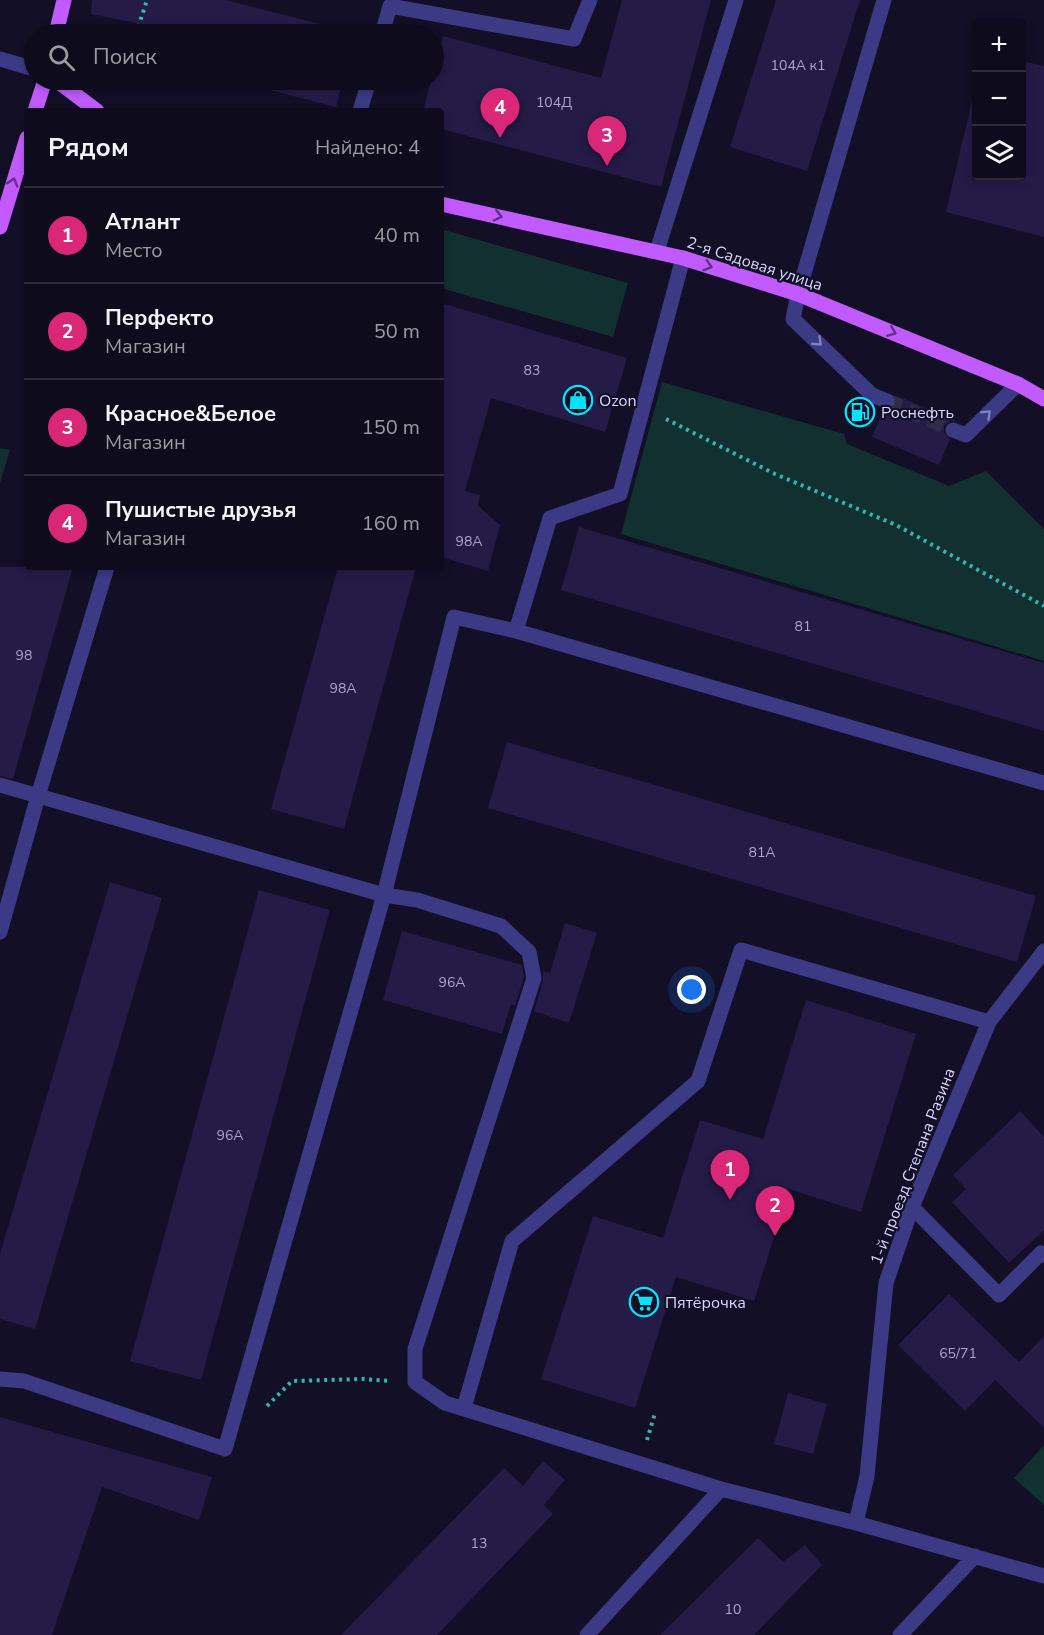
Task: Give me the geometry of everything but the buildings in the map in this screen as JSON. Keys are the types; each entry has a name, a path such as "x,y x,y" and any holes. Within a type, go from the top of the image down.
{"main road":[{"path":"58,24 64,0"},
{"path":"36,108 42,90"},
{"path":"69,90 93,108"},
{"path":"0,227 24,148"},
{"name":"2-я Садовая улица","path":"444,205 683,258 798,294 1018,384 1044,399"}],"street":[{"path":"385,24 390,6 574,39 590,0"},
{"path":"657,252 736,0"},
{"path":"884,0 798,294 793,319 872,395 887,401"},
{"path":"0,59 24,66"},
{"path":"361,108 366,90"},
{"path":"516,631 550,518 620,494 683,258"},
{"path":"953,430 966,435 1018,384"},
{"path":"0,932 106,570"},
{"path":"0,1379 24,1381 225,1449 384,895 454,617 516,631 1044,783"},
{"path":"0,785 384,895 417,900 501,926 529,952 534,978 415,1349 415,1382 445,1403 721,1489 856,1523 1044,1576"},
{"path":"464,1408 512,1241 698,1081 741,950 989,1022"},
{"name":"1-й проезд Степана Разина","path":"856,1523 867,1476 886,1283 912,1207 989,1022 1044,951"},
{"path":"912,1207 999,1295 1041,1252 1044,1255"},
{"path":"587,1635 721,1489"},
{"path":"900,1635 975,1556"}],"path":[{"path":"139,24 147,0"},
{"path":"643,407 775,474 896,525 1044,606"},
{"path":"267,1406 292,1381 363,1379 415,1382"}],"green space":[{"path":"444,230 628,283 613,337 444,289"},
{"path":"662,382 844,434 847,444 949,486 986,471 1044,529 1044,661 621,534"},
{"path":"0,448 10,450 0,483"},
{"path":"1044,1445 1044,1505 1014,1478"}],"tunnel":[{"path":"887,401 953,430"}],"place":[{"name":"Пушистые друзья","path":"500,138"},
{"name":"Красное&Белое","path":"607,166"},
{"name":"Ozon","path":"578,400"},
{"name":"Роснефть","path":"860,412"},
{"name":"Атлант","path":"730,1200"},
{"name":"Перфекто","path":"775,1236"},
{"name":"Пятёрочка","path":"644,1302"}]}
